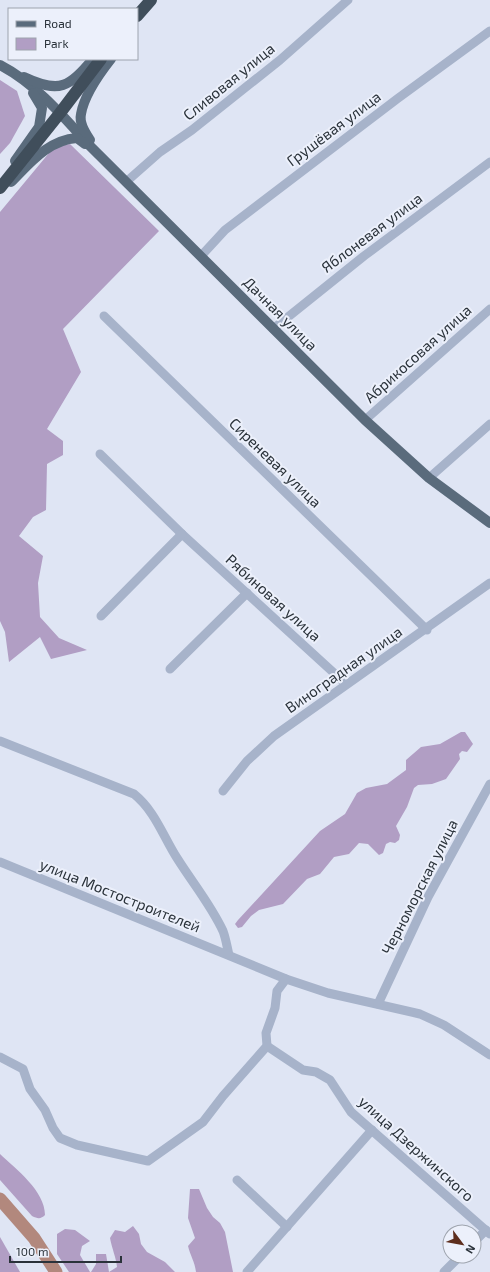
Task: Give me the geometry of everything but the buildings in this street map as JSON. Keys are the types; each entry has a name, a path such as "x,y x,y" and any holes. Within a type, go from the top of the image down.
{"highway":[{"path":"138,15 151,0"},
{"path":"0,188 60,114 100,60"}],"main road":[{"path":"138,9 147,0"},
{"path":"138,23 155,0"},
{"path":"1,66 40,84 58,87 76,79 92,60"},
{"path":"99,155 83,129 81,114 96,80 110,60"},
{"path":"0,182 39,127 42,108 35,96 1,66"},
{"name":"Дачная улица","path":"1,66 30,86 60,114 272,329 365,420 429,478 490,523"},
{"path":"0,193 40,153 63,139 77,138 99,155"}],"street":[{"name":"Сливовая улица","path":"126,182 160,152 192,130 280,60 348,0"},
{"name":"Грушёвая улица","path":"201,256 225,230 397,99 490,31"},
{"name":"Яблоневая улица","path":"272,329 364,256 490,162"},
{"name":"Абрикосовая улица","path":"365,420 490,309"},
{"name":"Сиреневая улица","path":"104,316 427,630"},
{"path":"429,478 490,424"},
{"name":"Рябиновая улица","path":"100,454 182,534 346,684"},
{"path":"101,616 182,534"},
{"name":"Виноградная улица","path":"223,791 234,775 274,736 346,684 427,630 490,583"},
{"path":"170,669 246,593"},
{"path":"0,741 134,794 144,802 154,815 176,856 216,919 223,933 229,955"},
{"name":"Черноморская улица","path":"378,1004 428,897 490,784"},
{"name":"улица Мостостроителей","path":"0,862 286,979 328,993 420,1014 444,1024 490,1055"},
{"path":"0,1057 23,1069 30,1089 45,1110 53,1128 60,1138 77,1145 148,1161 203,1122 223,1096 267,1046 266,1033 275,1008 277,991 286,979"},
{"name":"улица Дзержинского","path":"267,1046 303,1070 316,1072 330,1080 351,1112 488,1232"},
{"path":"247,1272 372,1130"},
{"path":"237,1180 287,1227"},
{"path":"444,1272 452,1264"}],"green space":[{"path":"0,80 17,91 25,116 10,143 0,154"},
{"path":"70,144 159,231 63,329 81,372 47,429 63,441 63,455 47,464 46,510 33,517 19,536 43,556 38,583 40,617 59,638 87,650 51,659 40,637 9,662 5,632 0,621 0,212 54,147"},
{"path":"461,732 465,732 473,744 467,752 462,751 459,754 460,759 446,779 432,784 418,785 414,788 407,807 396,826 400,835 399,840 395,843 390,842 386,844 383,853 379,855 368,844 359,843 349,854 334,857 320,874 307,879 283,904 259,910 251,916 242,927 238,928 235,924 238,920 320,831 345,814 357,793 366,788 387,784 406,770 406,760 421,747 440,744"},
{"path":"0,1154 35,1189 44,1206 44,1216 41,1218 36,1218 32,1216 0,1180"},
{"path":"190,1189 199,1189 207,1208 213,1217 220,1223 225,1232 233,1272 196,1272 188,1246 195,1238 188,1218"},
{"path":"133,1226 139,1234 141,1244 147,1252 165,1262 175,1272 109,1272 117,1267 110,1238 115,1230 125,1232"},
{"path":"65,1229 75,1230 90,1241 82,1246 80,1255 90,1272 69,1272 57,1254 57,1234"},
{"path":"0,1237 20,1272 0,1272"},
{"path":"96,1254 106,1254 109,1272 91,1272 96,1264"}],"waterway":[{"path":"0,1199 34,1238 56,1272"}]}
